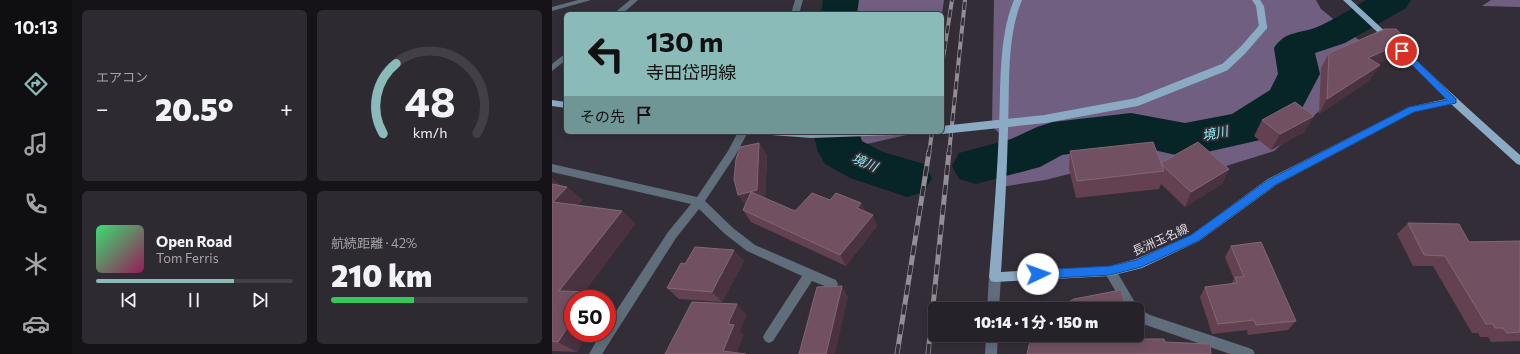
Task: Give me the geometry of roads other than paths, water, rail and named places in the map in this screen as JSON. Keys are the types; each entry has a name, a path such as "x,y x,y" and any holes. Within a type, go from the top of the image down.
{"main road":[{"path":"995,277 1003,150 1007,52 1014,12 1018,0"},
{"path":"944,130 1045,119 1137,102 1195,80 1225,67 1243,50 1263,27 1260,6 1256,0"},
{"path":"1348,2 1423,70 1453,101 1520,161"},
{"name":"長洲玉名線","path":"995,277 1110,271 1138,264 1195,238 1272,182 1412,109 1453,101"},
{"path":"552,103 564,105"},
{"path":"798,134 839,134"}],"street":[{"path":"552,9 587,0"},
{"path":"619,12 634,0"},
{"path":"796,12 799,0"},
{"path":"552,68 564,58"},
{"path":"595,354 672,235 699,202 732,153 742,134"},
{"path":"552,168 699,202 729,231 751,248 832,284"},
{"path":"1110,271 1130,302"},
{"path":"769,336 809,275"},
{"path":"993,302 995,277"},
{"path":"1144,318 1249,354"},
{"path":"991,354 992,342"}],"waterway":[{"name":"境川","path":"839,12 841,0"},
{"name":"境川","path":"976,166 1023,154 1053,139 1131,129 1185,140 1244,128 1286,100 1299,74 1294,48 1305,42 1331,35 1393,0"},
{"name":"境川","path":"837,134 842,152 867,165 907,178"}],"railway":[{"path":"944,52 952,0"},
{"path":"949,153 965,0"},
{"path":"929,153 932,134"},
{"path":"897,354 929,152"},
{"path":"928,354 949,152"}]}
